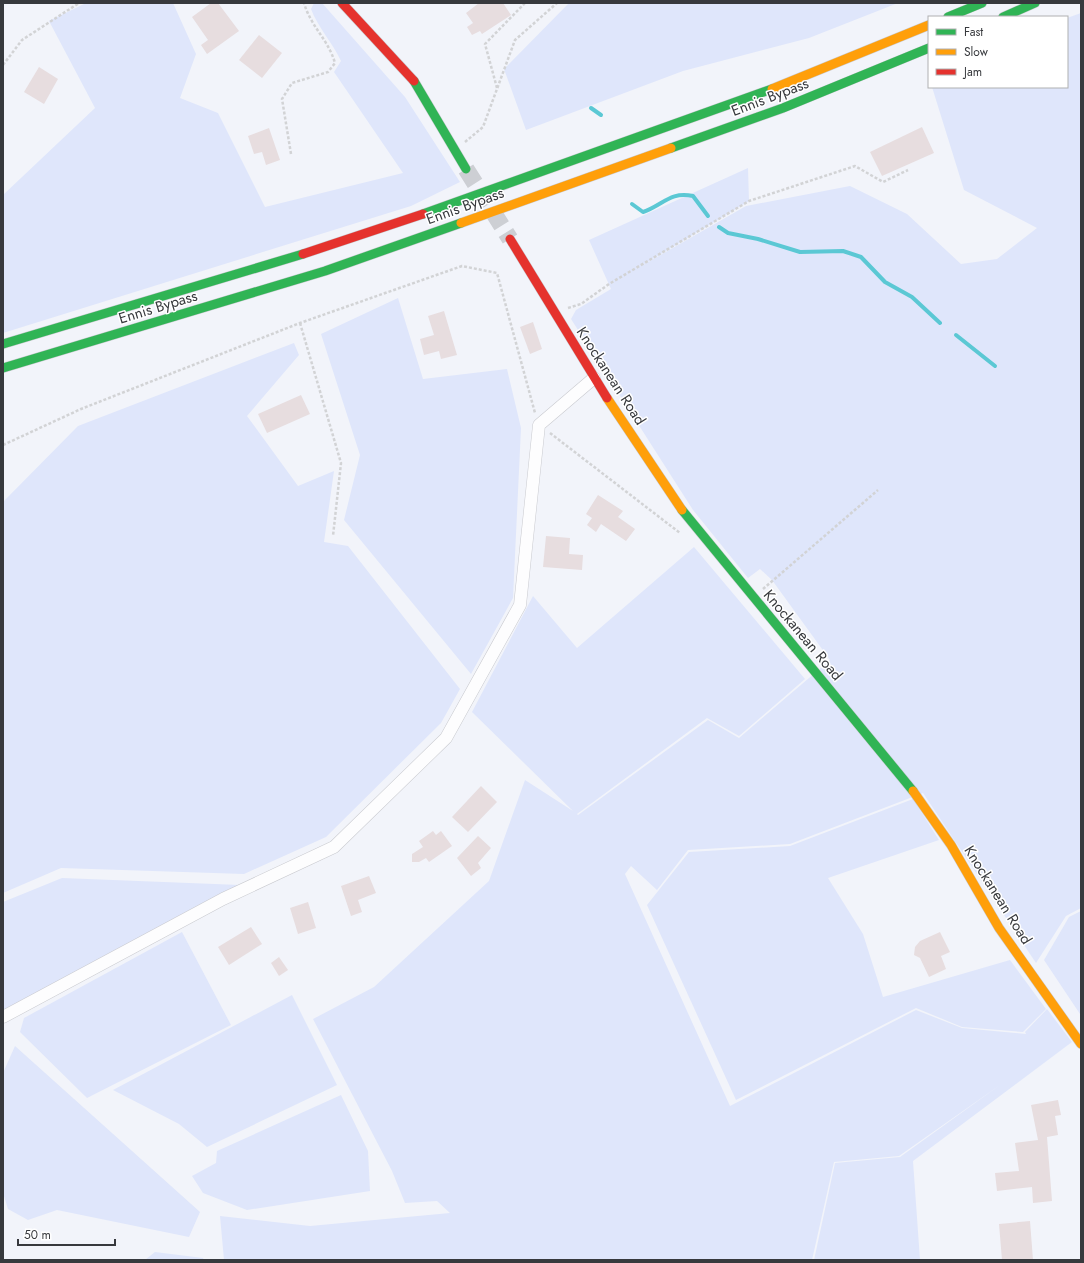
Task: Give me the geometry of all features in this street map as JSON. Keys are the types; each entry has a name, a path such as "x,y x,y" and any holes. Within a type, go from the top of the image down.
{"main road":[{"path":"342,3 413,79 466,168"},
{"path":"950,16 982,3"},
{"path":"1005,16 1035,3"},
{"name":"Ennis Bypass","path":"3,344 342,242 445,207 786,84 928,25"},
{"name":"Ennis Bypass","path":"3,368 326,271 783,108 928,48"},
{"name":"Knockanean Road","path":"510,239 594,378 686,516 908,785 951,845 999,928 1081,1044"}],"street":[{"path":"3,1017 222,899 334,848 446,738 520,605 539,424 594,378"}],"path":[{"path":"3,65 22,40 79,3"},
{"path":"291,154 282,99 292,83 328,72 336,63 331,48 308,17 304,3"},
{"path":"497,89 484,44 525,3"},
{"path":"455,150 483,126 515,40 557,3"},
{"path":"554,312 581,304 609,284 749,201 855,166 883,182 908,170"},
{"path":"3,445 81,409 300,323 462,266 497,273 539,424 682,535"},
{"path":"300,323 341,463 332,536"},
{"path":"754,597 878,490"}],"shaded area":[{"path":"86,3 173,3 196,54 180,98 218,113 265,207 403,173 334,72 341,61 314,16 311,9 314,3 322,3 405,97 460,182 411,206 3,333 3,195 95,108 49,21"},
{"path":"569,3 898,3 809,38 683,71 526,130 504,69"},
{"path":"1081,13 1081,908 1066,916 1036,963 923,793 790,844 688,850 657,890 631,866 625,874 730,1106 916,1010 962,1028 1026,1034 1025,1032 1047,1009 1072,1042 913,1161 920,1260 814,1260 835,1163 900,1157 1000,1085 899,1156 834,1162 812,1260 224,1260 220,1216 310,1226 450,1213 437,1201 405,1203 392,1171 313,1019 374,987 489,881 525,780 573,811 472,712 533,596 577,648 694,547 805,679 739,736 707,718 577,814 578,815 708,720 739,738 830,660 772,580 760,569 748,578 693,510 571,319 576,310 611,289 589,240 748,168 749,201 636,269 746,206 850,186 907,214 961,264 997,259 1037,228 964,190 932,88 1068,88 1068,18"},
{"path":"398,298 423,379 507,369 521,428 513,598 471,674 344,520 360,455 321,334"},
{"path":"294,343 299,355 247,416 298,486 334,471 324,542 348,546 460,689 441,723 326,837 244,874 61,868 3,893 3,502 78,426"},
{"path":"913,799 939,840 828,878 863,934 883,997 1010,960 1046,1009 1023,1032 962,1027 916,1008 736,1100 647,905 689,852 790,846"},
{"path":"62,878 240,885 197,906 3,1012 3,902"},
{"path":"1081,911 1080,1014 1044,960 1069,917"},
{"path":"182,932 231,1025 87,1098 20,1032 24,1018"},
{"path":"292,995 337,1085 207,1147 179,1124 113,1090"},
{"path":"15,1046 200,1212 189,1237 57,1210 28,1220 8,1209 3,1193 3,1073"},
{"path":"341,1095 368,1151 370,1191 247,1210 203,1193 192,1176 216,1163 217,1151"},
{"path":"155,1252 203,1258 204,1260 145,1260"}],"building":[{"path":"211,3 218,3 239,31 207,54 201,45 208,40 192,17"},
{"path":"479,3 503,3 511,15 482,34 480,31 472,35 467,27 473,23 466,13"},
{"path":"259,35 282,53 262,78 239,60"},
{"path":"39,67 58,79 44,104 24,92"},
{"path":"922,127 934,153 882,176 870,152"},
{"path":"269,128 280,160 266,165 262,152 254,154 248,136"},
{"path":"444,311 457,355 441,359 439,351 424,355 420,339 434,335 428,316"},
{"path":"533,322 542,349 530,354 520,327"},
{"path":"301,395 310,414 267,433 258,414"},
{"path":"598,495 623,511 618,517 635,529 626,541 601,524 596,532 587,525 592,518 586,514"},
{"path":"546,536 570,538 569,554 583,555 582,570 543,567"},
{"path":"481,786 497,802 468,832 452,817"},
{"path":"433,831 436,835 441,831 452,846 429,862 426,858 419,862 412,862 412,854 423,847 419,841"},
{"path":"478,836 491,848 478,863 481,868 471,876 457,858"},
{"path":"369,876 376,893 358,900 362,912 351,916 341,886"},
{"path":"308,902 316,928 298,934 290,908"},
{"path":"251,927 262,944 229,965 218,947"},
{"path":"940,932 950,952 941,956 946,969 929,977 920,958 914,955 915,947 920,941"},
{"path":"279,957 288,970 279,976 271,963"},
{"path":"1058,1100 1061,1115 1055,1116 1058,1135 1047,1137 1052,1201 1033,1203 1032,1187 997,1191 995,1173 1019,1171 1015,1143 1038,1140 1031,1105"},
{"path":"1030,1221 1033,1260 1002,1260 999,1224"}],"waterway":[{"path":"591,108 601,115"},
{"path":"632,204 643,212 678,195 693,196 708,216"},
{"path":"719,227 728,233 758,239 800,252 843,251 861,257 885,282 912,297 940,323"},
{"path":"956,335 995,366"}],"tunnel":[{"path":"466,169 510,239"}],"traffic: fast":[{"path":"950,16 982,3"},
{"path":"1005,16 1035,3"},
{"path":"671,148 783,108 928,48"},
{"path":"414,81 466,169"},
{"path":"423,214 772,89"},
{"path":"3,368 325,271 461,223"},
{"path":"3,344 303,254"},
{"path":"682,510 913,791"}],"traffic: slow":[{"path":"772,89 928,25"},
{"path":"461,223 671,148"},
{"path":"607,398 682,510"},
{"path":"913,791 951,845 999,928 1081,1044"}],"traffic: jam":[{"path":"342,3 414,81"},
{"path":"303,254 423,214"},
{"path":"510,239 607,398"}]}
